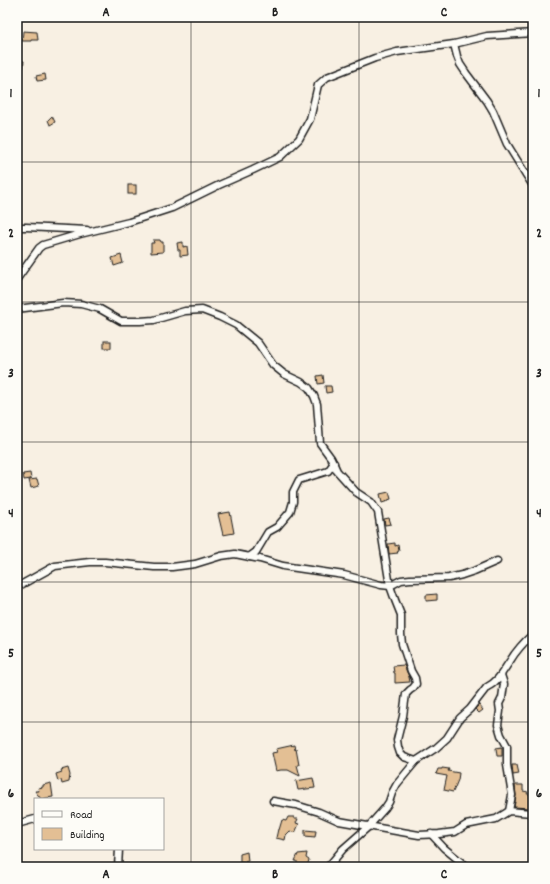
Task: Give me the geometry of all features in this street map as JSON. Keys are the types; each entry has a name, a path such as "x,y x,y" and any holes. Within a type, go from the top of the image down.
{"street":[{"path":"17,279 39,248 172,208 280,157 299,139 310,119 318,85 328,77 375,58 397,52 454,44 487,36 533,33"},
{"path":"454,44 460,64 487,101 507,144 533,186"},
{"path":"17,227 95,231"},
{"path":"17,309 63,303 81,304 100,309 121,321 154,320 185,310 202,310 236,325 258,343 273,365 284,374 301,382 309,388 317,404 320,443 331,458 337,471 356,492 371,502 378,512 390,586 401,614 402,644 416,684 406,694 403,716 397,740 400,753 404,757 416,761"},
{"path":"248,557 256,552 268,532 277,527 290,512 293,502 293,492 299,480 328,471 334,463"},
{"path":"17,587 55,566 105,562 154,567 172,567 195,564 220,556 235,554 283,566 344,575 390,586 401,580 449,578 462,575 497,561"},
{"path":"328,867 343,849 368,827 386,808 392,793 403,776 416,761 436,748 447,738 460,718 468,712 487,687 501,675 510,660 526,640 533,634"},
{"path":"501,675 504,684 502,698 499,704 500,712 498,725 507,746 508,770 512,795 509,811"},
{"path":"273,801 296,805 319,812 338,821 368,827 420,834 455,832 466,825 496,819 509,811 533,814"},
{"path":"17,824 34,819"},
{"path":"431,834 444,848 467,867"},
{"path":"118,867 119,850"}],"building":[{"path":"23,31 37,32 38,40 22,41"},
{"path":"18,60 24,61 23,68 17,67"},
{"path":"45,74 46,80 37,81 36,76"},
{"path":"52,116 55,122 50,125 48,120"},
{"path":"128,185 136,185 136,194 128,194"},
{"path":"153,240 160,240 163,242 163,252 151,253 151,243 154,243"},
{"path":"183,242 183,247 187,246 188,255 180,256 180,250 178,250 177,243"},
{"path":"121,255 123,263 114,266 112,258"},
{"path":"104,341 111,341 111,348 104,348"},
{"path":"323,375 324,383 318,384 317,376"},
{"path":"325,386 331,386 332,392 326,393"},
{"path":"30,473 31,479 24,480 23,474"},
{"path":"37,479 39,486 31,488 29,480"},
{"path":"389,492 391,499 382,503 380,494"},
{"path":"230,512 234,533 223,535 218,514"},
{"path":"389,518 391,524 385,525 384,519"},
{"path":"395,543 395,546 398,545 398,553 389,554 388,544"},
{"path":"437,594 437,600 426,601 426,595"},
{"path":"404,665 410,682 395,683 393,666"},
{"path":"479,705 483,710 479,713 475,709"},
{"path":"294,745 295,750 296,749 299,765 297,765 300,776 288,770 276,771 272,753 277,752 276,749"},
{"path":"502,747 502,756 497,756 496,748"},
{"path":"512,765 517,765 519,774 513,775"},
{"path":"68,768 70,775 69,782 62,784 61,780 58,781 56,774 62,772 61,770"},
{"path":"442,768 459,773 453,792 444,790 447,776 436,774 438,769"},
{"path":"313,778 315,788 298,790 296,781"},
{"path":"51,783 53,797 40,798 35,791 39,791 38,788 43,787 43,785"},
{"path":"515,785 523,785 523,791 530,794 530,808 514,807 516,796"},
{"path":"288,817 298,819 296,823 299,824 295,833 290,831 286,835 285,840 276,838 282,820 286,821"},
{"path":"305,830 316,831 315,837 305,836"},
{"path":"247,852 248,861 240,863 240,854"},
{"path":"307,853 306,858 309,860 307,866 297,865 297,861 295,861 298,854"}]}
